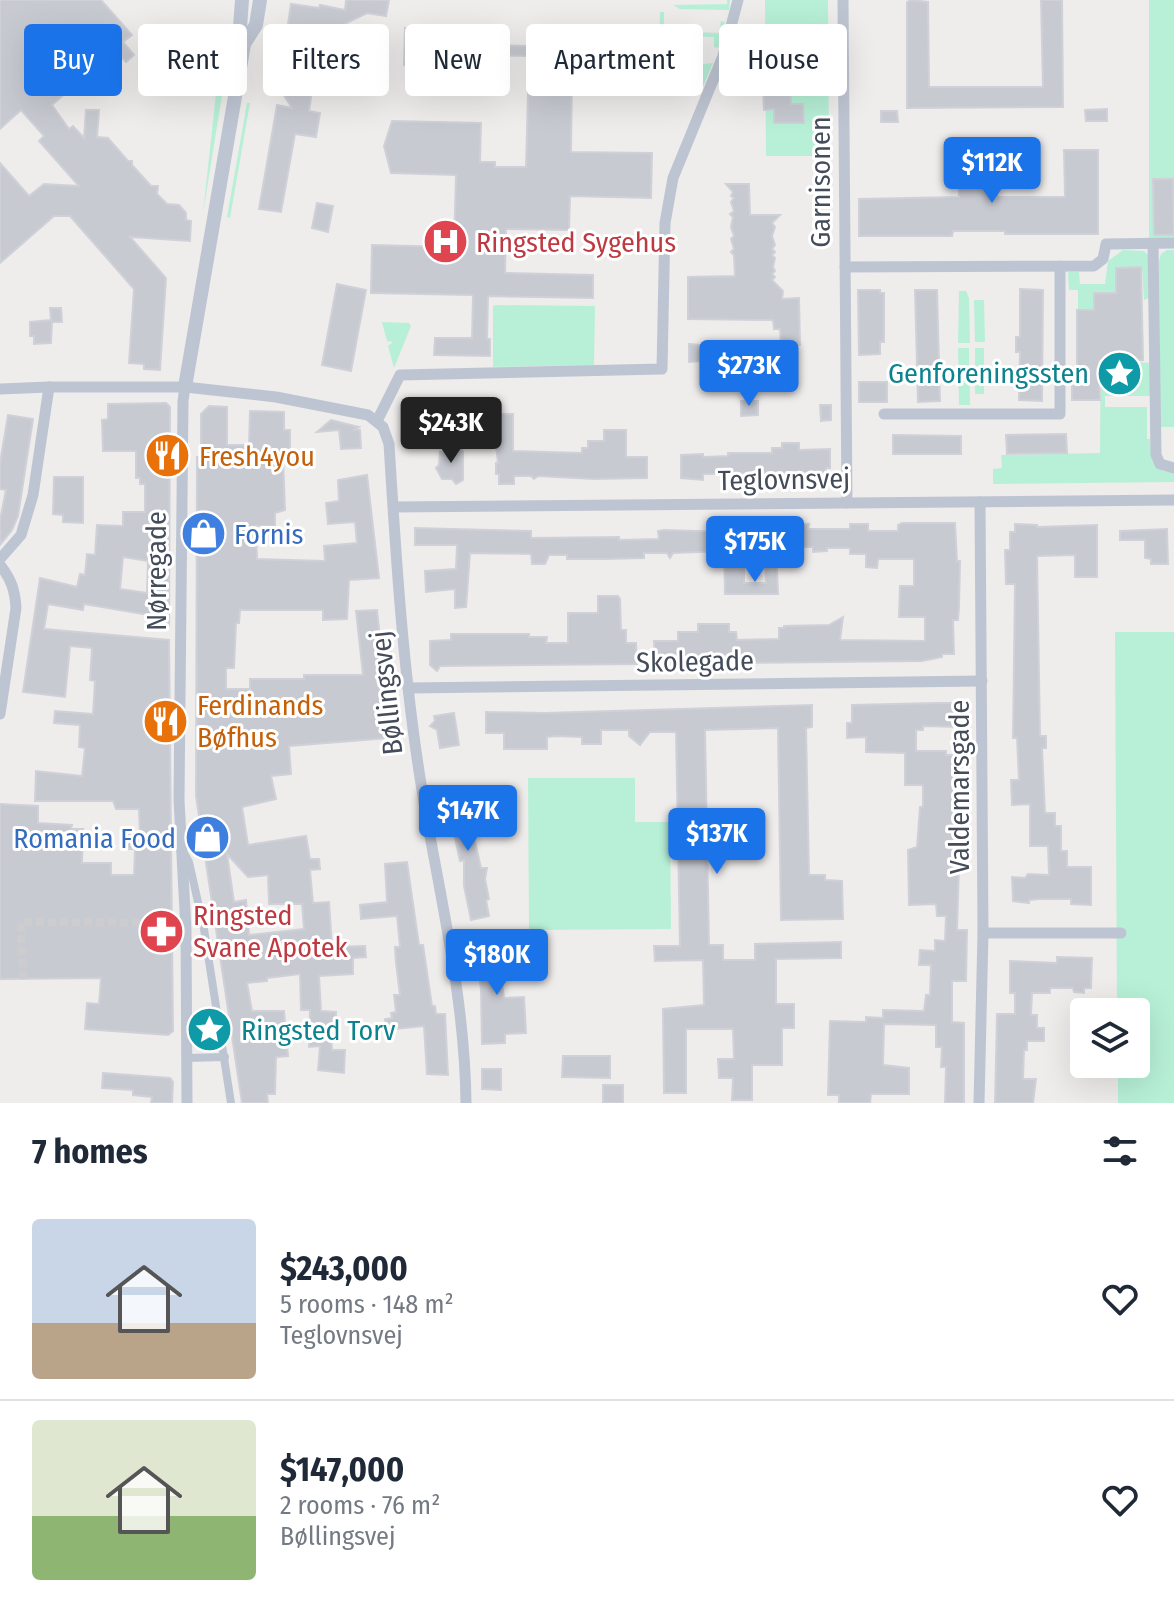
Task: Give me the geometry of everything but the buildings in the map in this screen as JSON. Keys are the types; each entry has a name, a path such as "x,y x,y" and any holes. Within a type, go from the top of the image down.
{"street":[{"name":"Nørregade","path":"240,24 242,0"},
{"name":"Nørregade","path":"247,39 256,25 260,0"},
{"path":"0,389 185,387 276,397 352,411 377,421 400,375 662,369 665,223 673,178 723,56 738,0"},
{"name":"Garnisonen","path":"843,0 847,503"},
{"name":"Nørregade","path":"187,1103 183,851 179,800 183,401 235,96"},
{"path":"1174,243 1153,244 1156,455 1160,464 1174,468"},
{"name":"Garnisonen","path":"845,267 1094,266 1103,259 1106,244 1153,244"},
{"path":"884,414 1060,414 1060,266"},
{"path":"0,559 21,535 33,495 49,387"},
{"name":"Bøllingsvej","path":"377,421 383,427 389,444 408,688 438,892 458,987 466,1103"},
{"name":"Teglovnsvej","path":"394,507 1174,500"},
{"name":"Valdemarsgade","path":"979,1103 983,933 980,502"},
{"path":"0,565 15,592 16,608 0,714"},
{"name":"Skolegade","path":"408,688 982,681"},
{"path":"183,851 189,862 204,929 231,1103"},
{"path":"983,933 1121,933"},
{"path":"187,1058 225,1057"}],"green space":[{"path":"730,0 729,10 680,9 673,5 727,4"},
{"path":"765,0 828,0 828,24 765,24"},
{"path":"1149,0 1174,0 1174,240 1149,240"},
{"path":"660,12 664,12 664,24 660,24"},
{"path":"703,32 719,33 718,48 714,47 714,37 703,37"},
{"path":"713,63 703,87 703,72 703,64"},
{"path":"216,96 222,96 203,213"},
{"path":"766,96 829,96 829,156 766,156"},
{"path":"247,103 250,103 230,218 227,217"},
{"path":"1123,250 1144,251 1148,255 1149,298 1144,300 1142,268 1116,268 1116,361 1150,363 1150,396 1105,396 1105,407 1147,407 1147,439 1150,439 1152,461 1163,471 1174,472 1174,482 993,484 993,469 1002,468 1001,455 1100,453 1101,310 1078,309 1078,290 1069,290 1068,272 1079,272 1080,284 1105,284 1108,261"},
{"path":"1174,250 1174,427 1160,427 1159,261 1161,254"},
{"path":"959,291 966,291 969,298 970,343 958,343"},
{"path":"974,300 984,300 985,342 975,342"},
{"path":"493,306 595,306 594,365 493,367"},
{"path":"382,322 409,323 411,326 394,368 388,346 393,342 387,341"},
{"path":"958,348 969,348 970,405 959,405"},
{"path":"975,348 984,348 984,394 975,394"},
{"path":"1115,632 1174,632 1174,1103 1118,1103 1118,1078 1150,1078 1150,998 1117,998"},
{"path":"528,778 635,778 635,822 670,822 671,929 529,930"}],"tunnel":[{"path":"23,979 21,922 172,923"}],"place":[{"name":"Ringsted Sygehus","path":"445,242"},
{"name":"Genforeningssten","path":"1120,373"},
{"name":"Fresh4you","path":"168,456"},
{"name":"Fornis","path":"203,534"},
{"name":"Ferdinands Bøfhus","path":"166,721"},
{"name":"Romania Food","path":"207,838"},
{"name":"Ringsted Svane Apotek","path":"162,931"},
{"name":"Ringsted Torv","path":"210,1030"}]}
